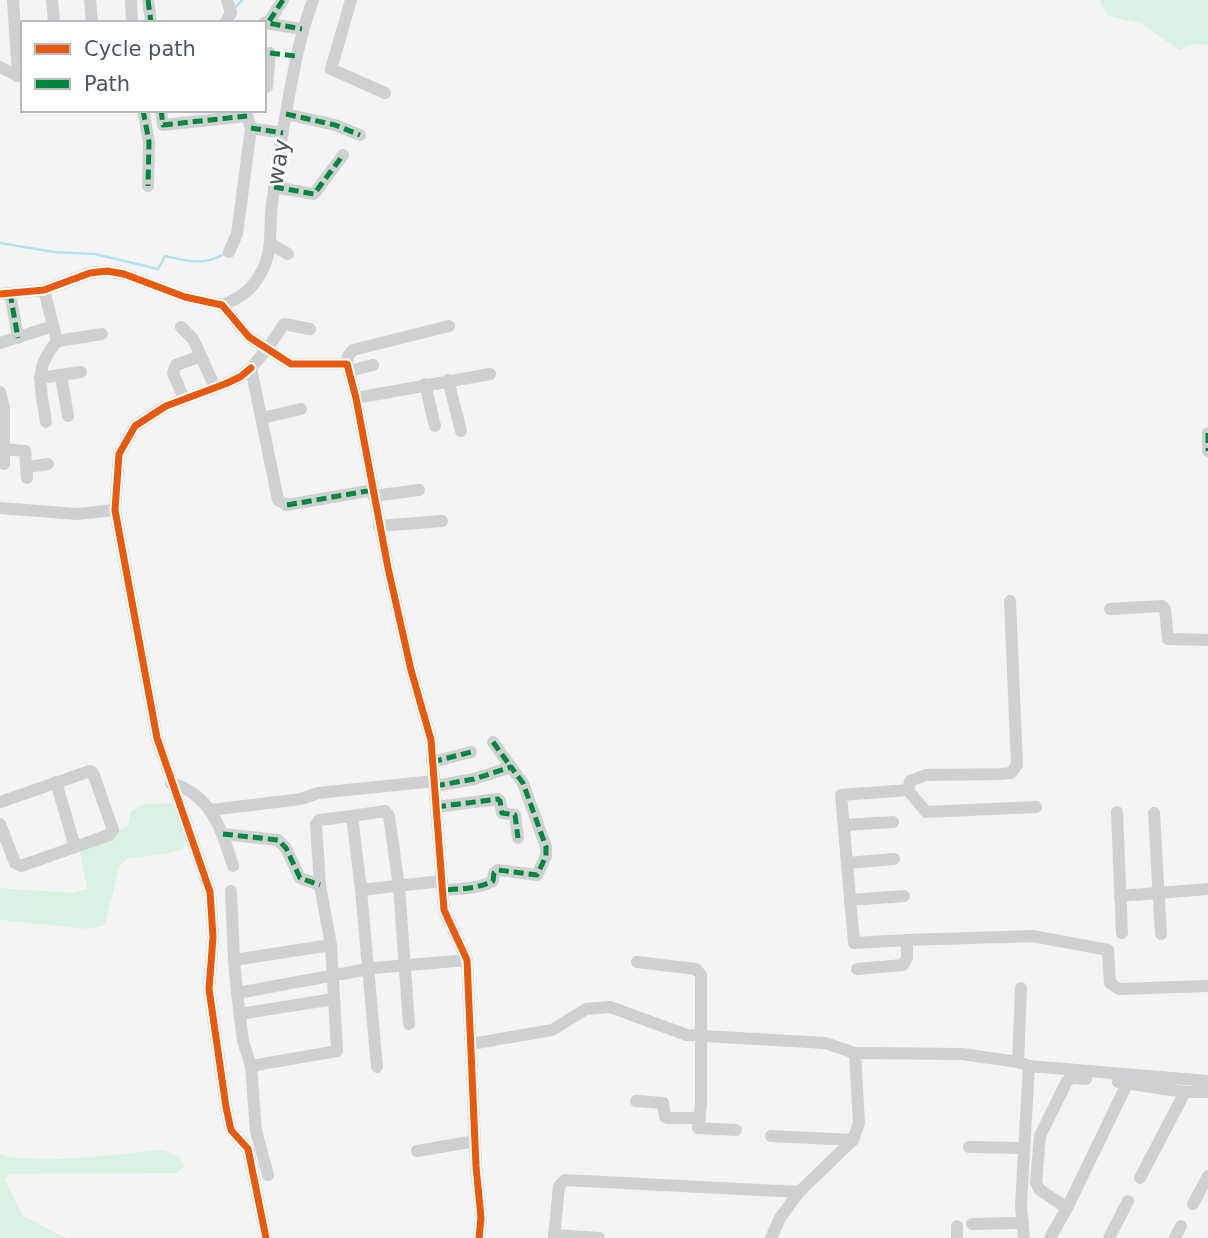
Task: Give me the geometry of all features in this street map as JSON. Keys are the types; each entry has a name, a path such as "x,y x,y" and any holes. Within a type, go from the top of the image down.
{"street":[{"path":"13,0 20,77"},
{"path":"52,0 54,21"},
{"path":"90,0 92,21"},
{"path":"131,0 132,21"},
{"path":"148,0 151,21"},
{"path":"226,21 231,13 227,0"},
{"path":"283,0 266,23 302,29"},
{"name":"way","path":"222,305 237,299 252,286 263,268 271,244 271,206 286,114 302,29 313,0"},
{"path":"351,0 331,69 385,93"},
{"path":"267,87 267,52 296,56"},
{"path":"0,67 20,77"},
{"path":"142,112 149,142 148,186"},
{"path":"161,112 163,125 180,116 248,118 283,133"},
{"path":"286,114 335,125 360,135"},
{"path":"229,251 237,234 248,118"},
{"path":"274,187 314,194 343,155"},
{"path":"271,244 288,254"},
{"path":"18,338 5,294 44,290 90,272 107,271 124,274 185,298 222,305 249,337 291,364 348,368 373,365"},
{"path":"44,290 57,341"},
{"path":"266,1238 248,1149 232,1130 226,1107 209,989 212,937 210,892 156,738 115,510 119,454 135,426 166,406 240,377 267,349 284,324 310,329"},
{"path":"0,343 53,326"},
{"path":"449,326 353,350 348,356 348,368 379,526 411,670 430,740 444,910 467,960 481,1218 479,1238"},
{"path":"181,327 193,339 215,388"},
{"path":"46,422 40,378 43,361 57,341 102,334"},
{"path":"184,399 173,369 176,365 201,356"},
{"path":"251,368 278,500 281,503 287,505 373,493 419,491"},
{"path":"40,378 80,372"},
{"path":"356,398 490,374"},
{"path":"61,376 70,390 68,416"},
{"path":"448,380 461,431"},
{"path":"425,384 435,426"},
{"path":"0,392 4,408 4,464"},
{"path":"262,418 300,409"},
{"path":"1208,433 1208,451"},
{"path":"4,449 25,451 27,473 48,464"},
{"path":"0,508 77,514 115,510"},
{"path":"379,526 442,521"},
{"path":"908,790 911,780 926,775 1011,773 1017,765 1010,601"},
{"path":"1110,609 1162,606 1166,610 1168,639 1208,640"},
{"path":"361,890 442,885 469,888 494,881 494,873 498,870 537,875 546,856 546,847 527,793 493,741"},
{"path":"432,762 471,752"},
{"path":"211,810 301,799 318,793 474,779 511,767"},
{"path":"0,802 86,772 93,774 113,830 109,835 17,866 0,824"},
{"path":"56,782 75,847"},
{"path":"171,783 194,791 211,810 223,834 233,866"},
{"path":"908,790 926,812 1036,807"},
{"path":"908,790 841,794 854,943 1045,937 1108,950 1110,983 1119,989 1208,986"},
{"path":"436,807 498,799 502,813 515,815 518,838"},
{"path":"251,1066 337,1051 331,945 320,886 316,824 325,819 384,811 388,813 399,887 409,1024"},
{"path":"1117,812 1122,933"},
{"path":"1154,813 1161,934"},
{"path":"352,816 377,1067"},
{"path":"844,825 893,822"},
{"path":"223,834 278,840 286,848 300,878 320,886"},
{"path":"847,863 894,859"},
{"path":"1120,896 1208,889"},
{"path":"231,891 234,960 243,1041 251,1066 256,1130 268,1175"},
{"path":"850,900 904,896"},
{"path":"857,970 904,965 907,958 907,940"},
{"path":"234,960 331,945"},
{"path":"237,993 403,964 467,960"},
{"path":"637,962 699,971 702,1036 701,1118 698,1128 736,1130"},
{"path":"1021,988 1024,1238"},
{"path":"240,1014 334,999"},
{"path":"471,1044 535,1035 561,1027 571,1017 586,1009 610,1007 687,1035 825,1043 855,1057 927,1052 1208,1081"},
{"path":"771,1238 780,1218 799,1192 853,1140 859,1123 855,1057"},
{"path":"1067,1208 1040,1190 1036,1183 1043,1129 1069,1079 1128,1082 1185,1092 1208,1092"},
{"path":"1050,1238 1128,1082"},
{"path":"1140,1178 1185,1092"},
{"path":"636,1101 663,1103 665,1117 668,1118 701,1118"},
{"path":"771,1136 853,1140"},
{"path":"417,1151 475,1141"},
{"path":"969,1147 1024,1149"},
{"path":"1193,1204 1208,1176"},
{"path":"599,1238 554,1237 559,1186 565,1180 799,1192"},
{"path":"1109,1238 1128,1201"},
{"path":"972,1224 1022,1223"},
{"path":"1175,1238 1181,1226"}],"green space":[{"path":"1099,0 1208,0 1208,45 1195,44 1179,50 1142,24 1109,16"},
{"path":"172,803 187,834 183,849 166,854 128,858 120,865 105,925 89,929 0,920 0,888 71,893 87,889 80,852 128,826 131,811 144,804"},
{"path":"164,1150 179,1157 185,1166 176,1173 9,1174 5,1180 23,1216 66,1238 0,1238 0,1154 18,1158 59,1159"}],"waterway":[{"path":"235,8 242,0"},
{"path":"0,243 54,252 95,254 158,269 165,256 202,261 224,254"}],"marked path":[{"path":"148,0 151,21"},
{"path":"283,0 268,23 302,29"},
{"path":"270,53 296,56"},
{"path":"143,112 149,142 148,186"},
{"path":"161,112 163,125 247,116"},
{"path":"286,114 335,125 360,135"},
{"path":"251,128 283,133"},
{"path":"274,187 314,194 343,155"},
{"path":"10,293 18,338"},
{"path":"1208,433 1208,451"},
{"path":"287,505 373,490"},
{"path":"493,742 511,767"},
{"path":"432,762 471,752"},
{"path":"435,786 474,779 511,767 523,783 546,847 546,856 537,875 498,870 494,873 493,881 487,884 442,890"},
{"path":"436,807 498,799 502,813 515,815 518,838"},
{"path":"223,834 278,840 286,848 300,878 320,885"}],"cycle path":[{"path":"0,294 44,290 90,273 107,271 124,274 185,297 222,305 249,337 291,364 347,364 356,398 388,568 411,670 431,740 444,910 467,960 476,1166 481,1218 479,1238"},
{"path":"251,368 225,384 166,406 135,426 119,454 115,510 157,738 210,892 213,937 209,989 226,1107 231,1130 248,1149 266,1238"}]}
